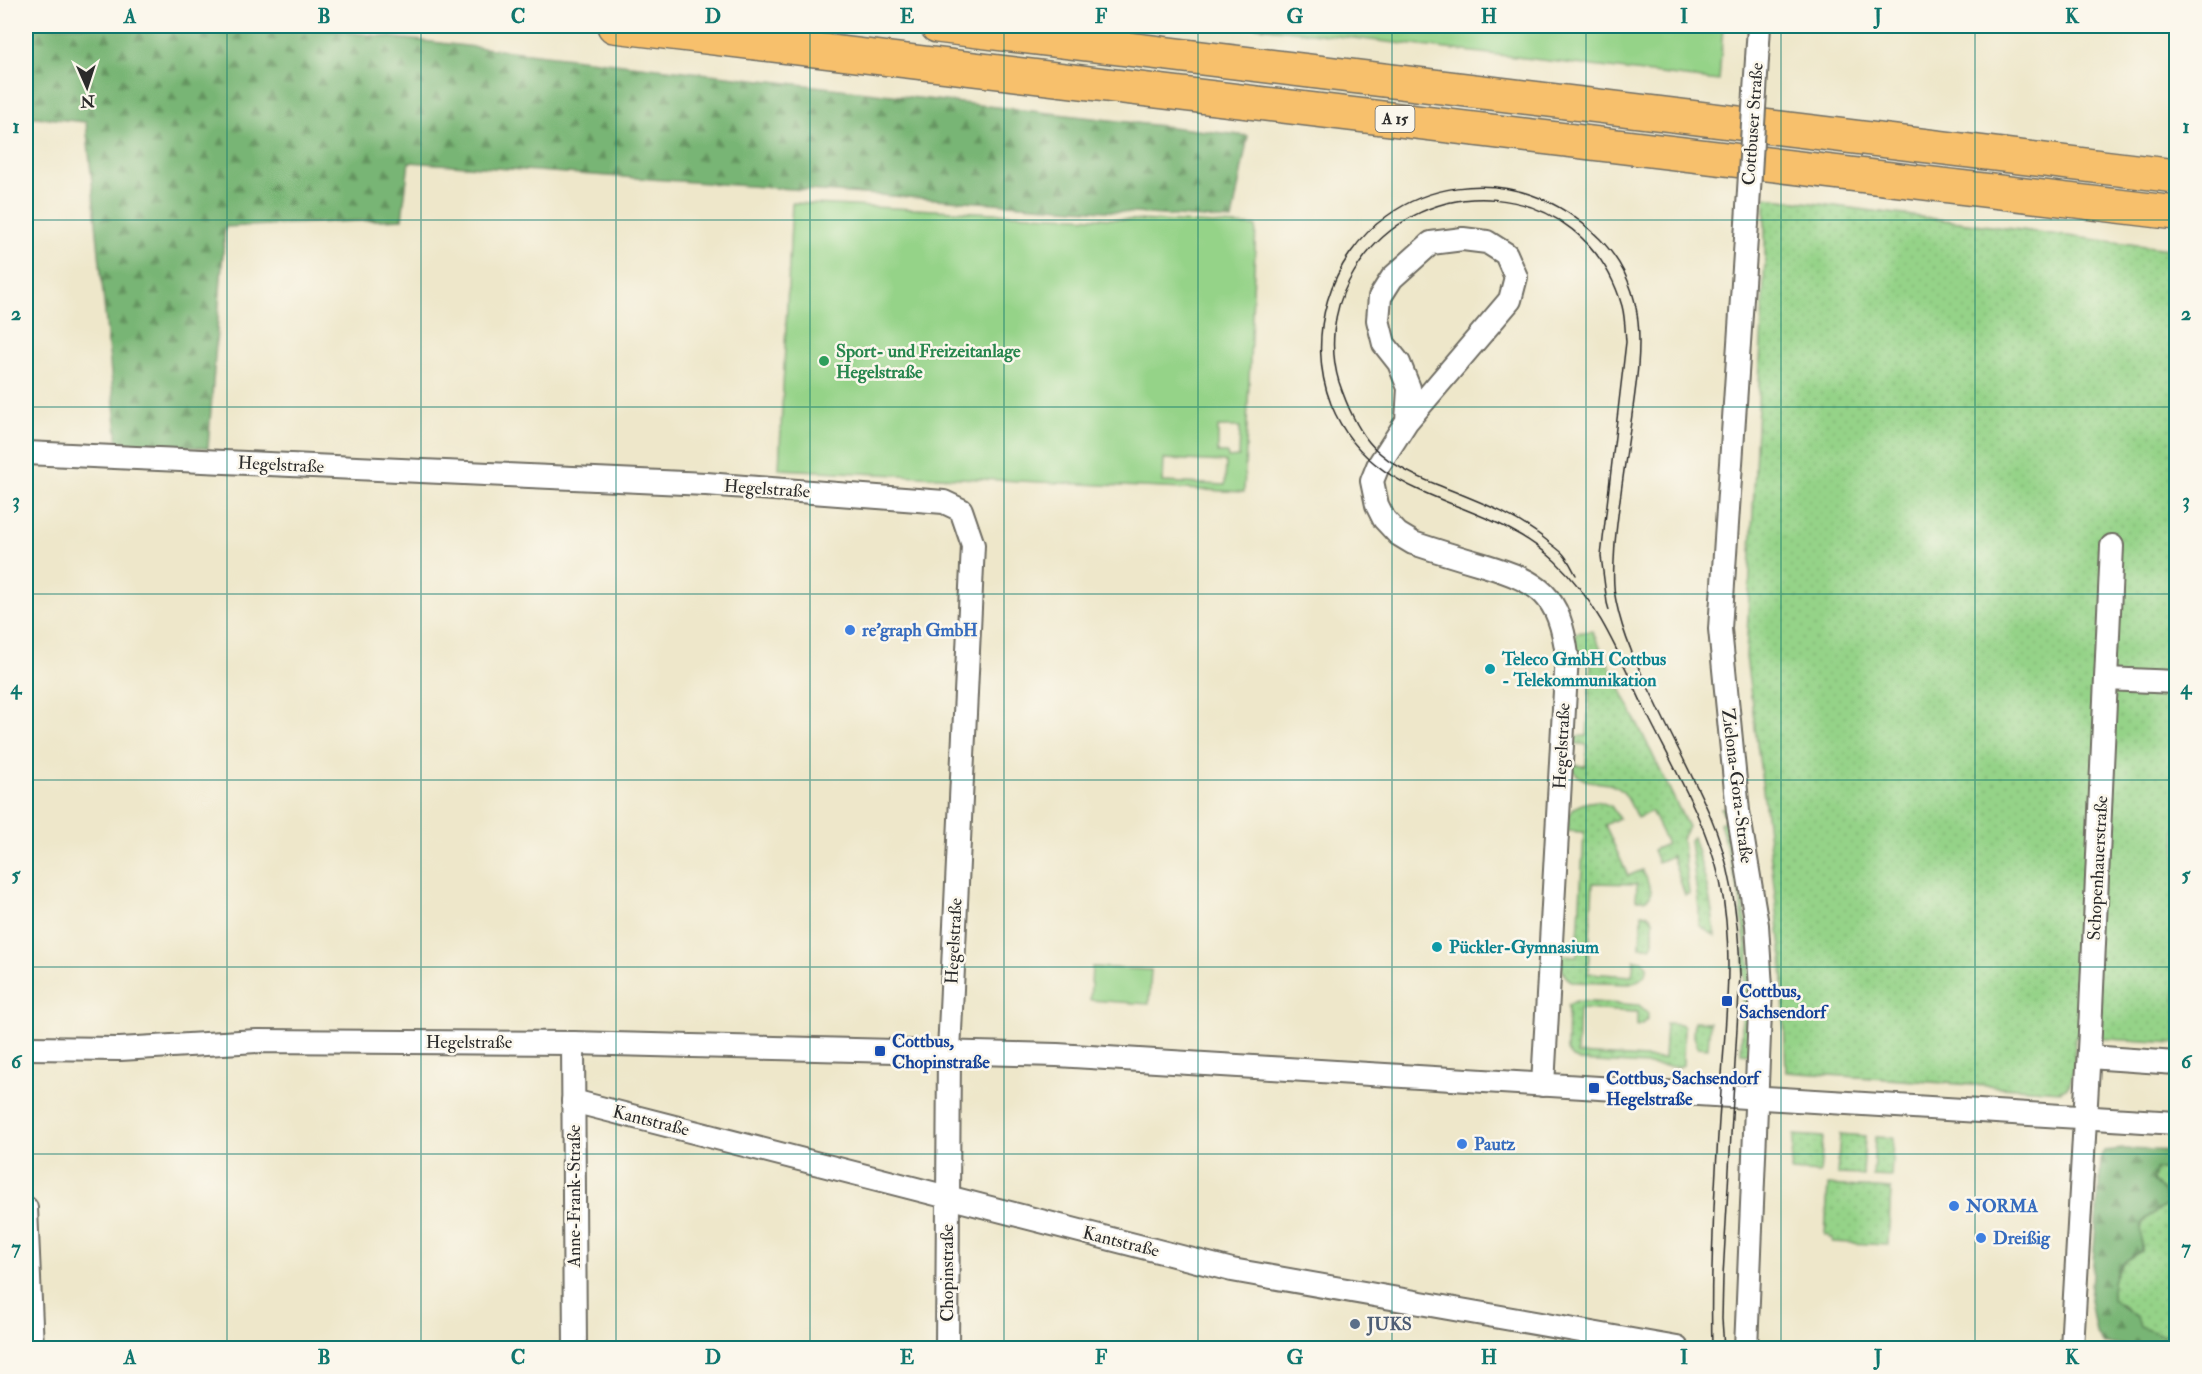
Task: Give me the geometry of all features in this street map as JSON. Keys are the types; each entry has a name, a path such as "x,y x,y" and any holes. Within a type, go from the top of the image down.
{"highway":[{"name":"A 15","path":"614,26 2176,213"},
{"name":"A 15","path":"936,26 2176,176"}],"street":[{"name":"Cottbuser Straße","path":"1747,223 1759,26"},
{"name":"Zielona-Gora-Straße","path":"1746,1348 1761,988 1757,925 1738,811 1720,629 1747,223"},
{"name":"Hegelstraße","path":"1407,421 1409,388 1399,363 1384,344 1378,320 1380,297 1392,278 1431,243 1463,239 1487,242 1506,254 1516,277 1510,300 1407,421 1378,466 1372,481 1377,505 1384,519 1398,534 1413,543 1518,576 1536,586 1553,606 1564,630 1567,655 1543,1085"},
{"name":"Hegelstraße","path":"26,453 706,484 944,502 961,510 973,545 949,1052 946,1198"},
{"name":"Schopenhauerstraße","path":"2072,1348 2089,1057 2112,546"},
{"path":"2106,679 2176,682"},
{"name":"Hegelstraße","path":"26,1047 120,1049 257,1041 573,1043 1057,1055 1758,1097"},
{"name":"Anne-Frank-Straße","path":"573,1043 575,1348"},
{"path":"2089,1057 2176,1063"},
{"path":"1758,1097 2176,1123"},
{"name":"Kantstraße","path":"573,1101 1232,1270 1677,1348"},
{"name":"Chopinstraße","path":"946,1198 947,1348"},
{"path":"26,1208 32,1348"}],"green space":[{"path":"26,26 293,26 1248,136 1232,220 409,162 402,219 225,227 208,448 118,444 86,122 26,116"},
{"path":"1251,26 1723,26 1719,81"},
{"path":"1765,197 2176,250 2176,1043 2075,1037 2074,1068 2070,1084 2060,1091 1786,1072 1782,957 1746,657 1765,259"},
{"path":"792,203 1256,226 1244,492 779,469","holes":["1218,427 1240,427 1239,457 1228,458 1227,453 1218,453","1164,459 1226,462 1225,485 1163,482"]},
{"path":"1592,631 1688,827 1682,838 1689,894 1685,895 1672,856 1658,862 1653,850 1667,844 1651,811 1637,818 1629,801 1617,787 1588,781 1575,773 1570,765 1586,766 1587,745 1572,743 1572,736 1587,736 1591,663 1576,663 1575,633"},
{"path":"1597,801 1611,806 1619,818 1605,825 1628,876 1642,870 1651,890 1650,896 1645,900 1636,900 1637,884 1593,883 1588,973 1632,976 1634,960 1645,963 1647,971 1641,979 1630,984 1573,982 1566,977 1562,968 1561,955 1577,956 1584,832 1567,831 1569,817 1574,808 1583,803"},
{"path":"1730,807 1747,926 1751,982 1750,1054 1741,1053 1745,944 1740,897 1720,823 1726,820 1721,808"},
{"path":"1693,837 1704,874 1715,936 1699,925 1690,840"},
{"path":"1642,913 1647,914 1653,920 1653,943 1650,947 1640,947"},
{"path":"1092,967 1151,970 1149,1004 1090,1000"},
{"path":"1576,1001 1639,1005 1648,1013 1645,1022 1637,1026 1637,1012 1579,1009 1577,1054 1664,1059 1666,1023 1681,1024 1684,1027 1683,1065 1679,1067 1580,1061 1571,1057 1567,1050 1568,1005"},
{"path":"1694,1021 1710,1022 1708,1048 1698,1047 1693,1034"},
{"path":"1840,1134 1865,1136 1863,1175 1837,1174"},
{"path":"1794,1135 1823,1137 1820,1173 1791,1171"},
{"path":"1875,1137 1893,1138 1891,1177 1873,1176"},
{"path":"2124,1149 2176,1151 2176,1172 2168,1169 2155,1169 2153,1181 2164,1193 2166,1206 2143,1222 2141,1251 2126,1260 2114,1276 2112,1300 2137,1317 2140,1327 2162,1335 2176,1329 2176,1348 2104,1344 2096,1333 2090,1300 2101,1160 2104,1151"},
{"path":"2155,1169 2168,1169 2176,1172 2176,1329 2162,1335 2140,1327 2125,1307 2112,1300 2114,1276 2126,1260 2141,1251 2140,1227 2164,1193 2153,1181"},
{"path":"1828,1185 1891,1189 1888,1245 1832,1242 1833,1238 1825,1235"}],"tram line":[{"path":"1712,1348 1714,1220 1728,960 1725,907 1720,881 1706,837 1617,650 1596,612 1570,577 1555,561 1527,539 1401,481 1373,463 1350,438 1331,404 1324,378 1321,352 1322,326 1337,276 1350,253 1367,233 1387,216 1403,206 1438,192 1476,186 1495,187 1532,195 1560,208 1600,239 1616,259 1627,279 1634,300 1638,322 1638,368 1617,527 1614,565 1615,594 1623,627 1637,664 1718,834 1729,874 1738,934 1740,975 1723,1276 1724,1348"},
{"path":"1576,575 1561,552 1524,524 1482,503 1419,477 1392,462 1369,442 1351,414 1339,382 1334,357 1334,330 1339,305 1349,281 1377,242 1413,216 1453,202 1495,199 1536,209 1572,230 1602,262 1622,306 1626,342 1601,556 1609,610"}],"place":[{"name":"Sport- und Freizeitanlage Hegelstraße","path":"824,361"},
{"name":"re'graph GmbH","path":"850,630"},
{"name":"Teleco GmbH Cottbus - Telekommunikation","path":"1490,669"},
{"name":"Pückler-Gymnasium","path":"1437,947"},
{"name":"Cottbus, Sachsendorf","path":"1727,1001"},
{"name":"Cottbus, Chopinstraße","path":"880,1051"},
{"name":"Cottbus, Sachsendorf Hegelstraße","path":"1594,1088"},
{"name":"Pautz","path":"1462,1144"},
{"name":"NORMA","path":"1954,1206"},
{"name":"Dreißig","path":"1981,1238"},
{"name":"JUKS","path":"1355,1324"}]}
